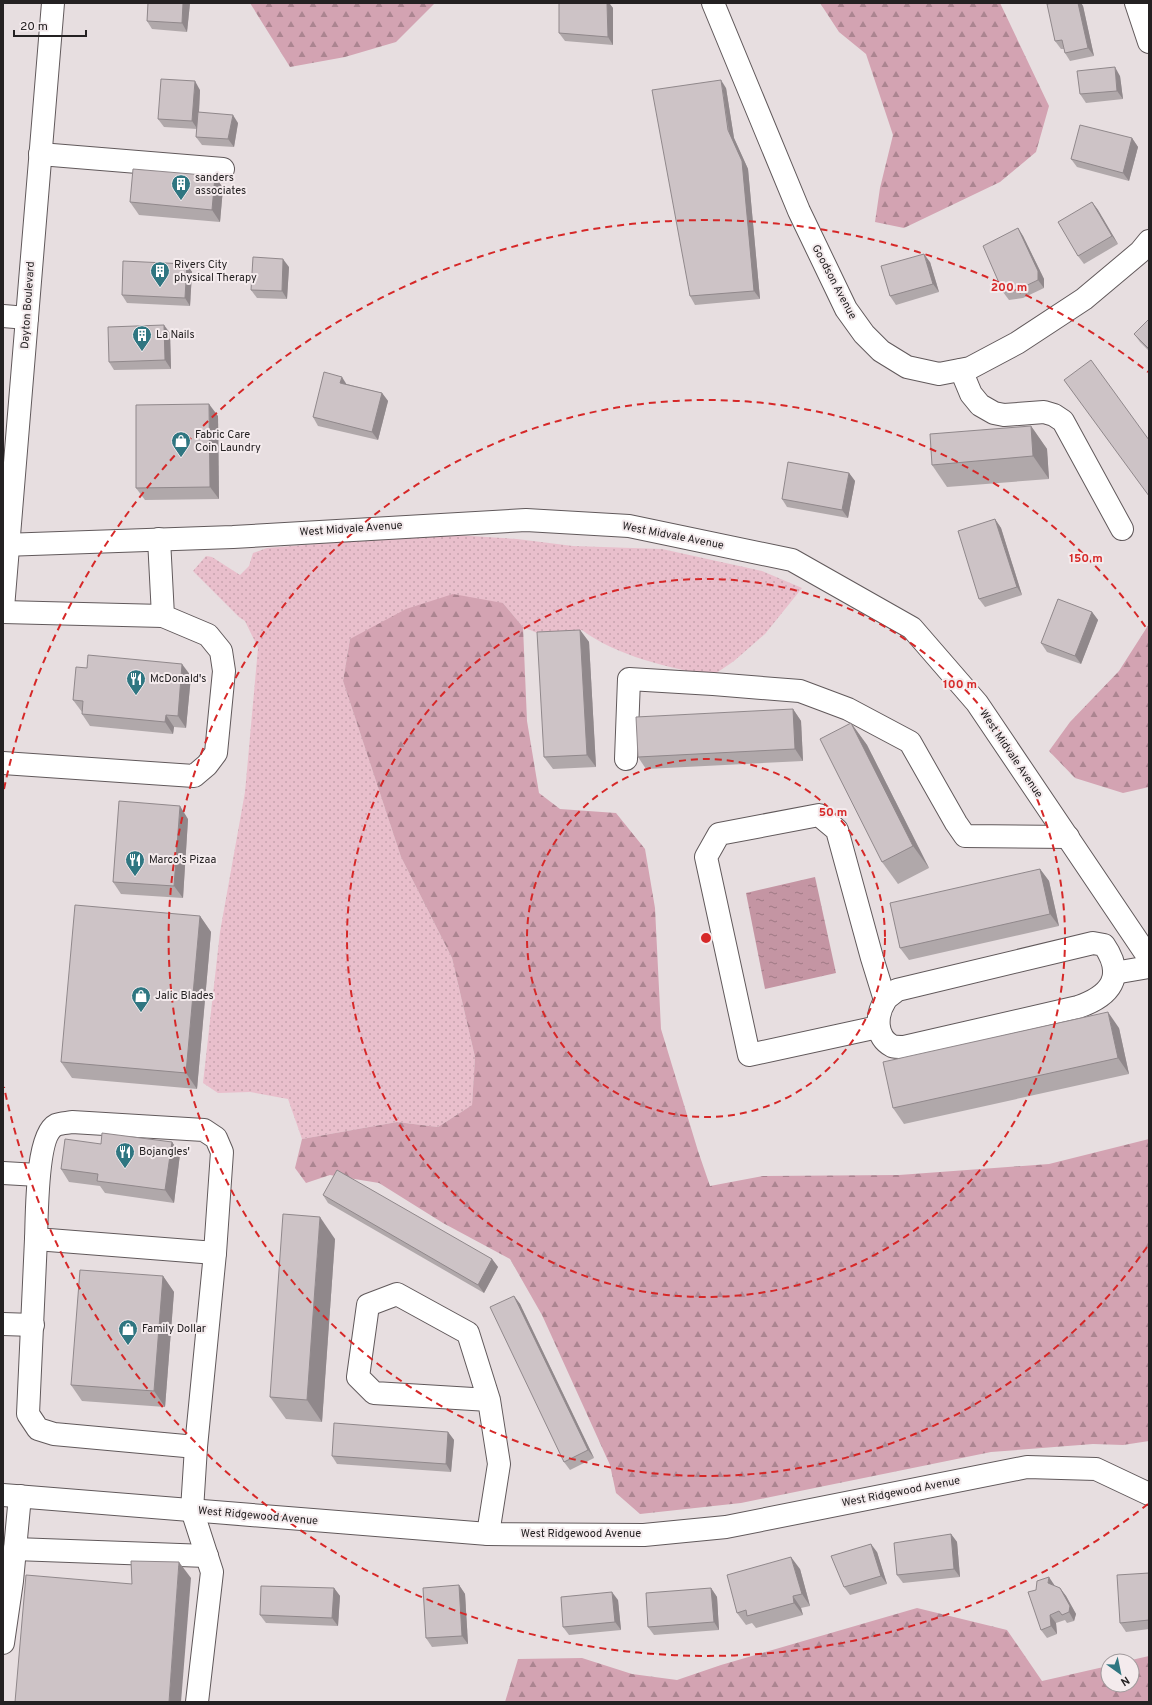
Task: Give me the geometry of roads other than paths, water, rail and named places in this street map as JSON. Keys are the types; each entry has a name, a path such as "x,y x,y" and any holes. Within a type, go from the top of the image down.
{"street":[{"name":"Dayton Boulevard","path":"3,608 9,476 27,318 53,3"},
{"name":"Goodson Avenue","path":"713,3 799,211 846,309 864,334 881,351 907,367 939,374 970,368 1017,343 1084,299 1140,252 1149,241"},
{"path":"1136,3 1149,42"},
{"path":"40,154 223,169"},
{"path":"3,316 27,318"},
{"path":"961,370 970,394 980,405 994,413 1004,415 1044,412 1054,415 1063,421 1122,530"},
{"name":"West Midvale Avenue","path":"6,545 233,537 526,520 629,526 792,560 912,628 977,703 1149,958"},
{"path":"159,539 163,616"},
{"path":"3,612 163,616 208,635 221,651 224,671 216,753 208,765 194,776 3,763"},
{"path":"626,759 629,679 800,691 848,708 910,742 956,823 965,836 1068,838"},
{"path":"878,1027 749,1055 706,857 719,834 819,814 837,830 885,1000"},
{"path":"1093,943 1104,945 1110,954 1114,972 1114,981 1109,989 1102,996 1091,1002 1078,1007 1018,1021 904,1047 889,1044 878,1027 879,1015 885,1000 897,990 1093,943"},
{"path":"1114,972 1149,967"},
{"path":"196,1446 54,1434 38,1429 28,1414 33,1325 38,1175 46,1137 56,1126 72,1122 204,1130 216,1138 222,1152 215,1253 196,1446 192,1510 212,1572 197,1702"},
{"path":"3,1173 38,1175"},
{"path":"36,1238 215,1253"},
{"path":"488,1534 499,1464 489,1400 468,1333 397,1294 368,1305 358,1377 374,1393 489,1400"},
{"path":"3,1324 33,1325"},
{"name":"West Ridgewood Avenue","path":"12,1496 488,1534 644,1535 726,1527 1027,1467 1096,1469 1149,1494"},
{"path":"3,1643 15,1549 12,1496"},
{"path":"15,1549 207,1556"}],"water":[{"path":"815,877 836,973 765,989 746,893"}],"place":[{"name":"sanders associates","path":"181,201"},
{"name":"Rivers City physical Therapy","path":"160,288"},
{"name":"La Nails","path":"142,352"},
{"name":"Fabric Care Coin Laundry","path":"181,458"},
{"name":"McDonald's","path":"136,696"},
{"name":"Marco's Pizaa","path":"135,877"},
{"name":"Jalic Blades","path":"141,1013"},
{"name":"Bojangles'","path":"125,1169"},
{"name":"Family Dollar","path":"128,1346"}]}
